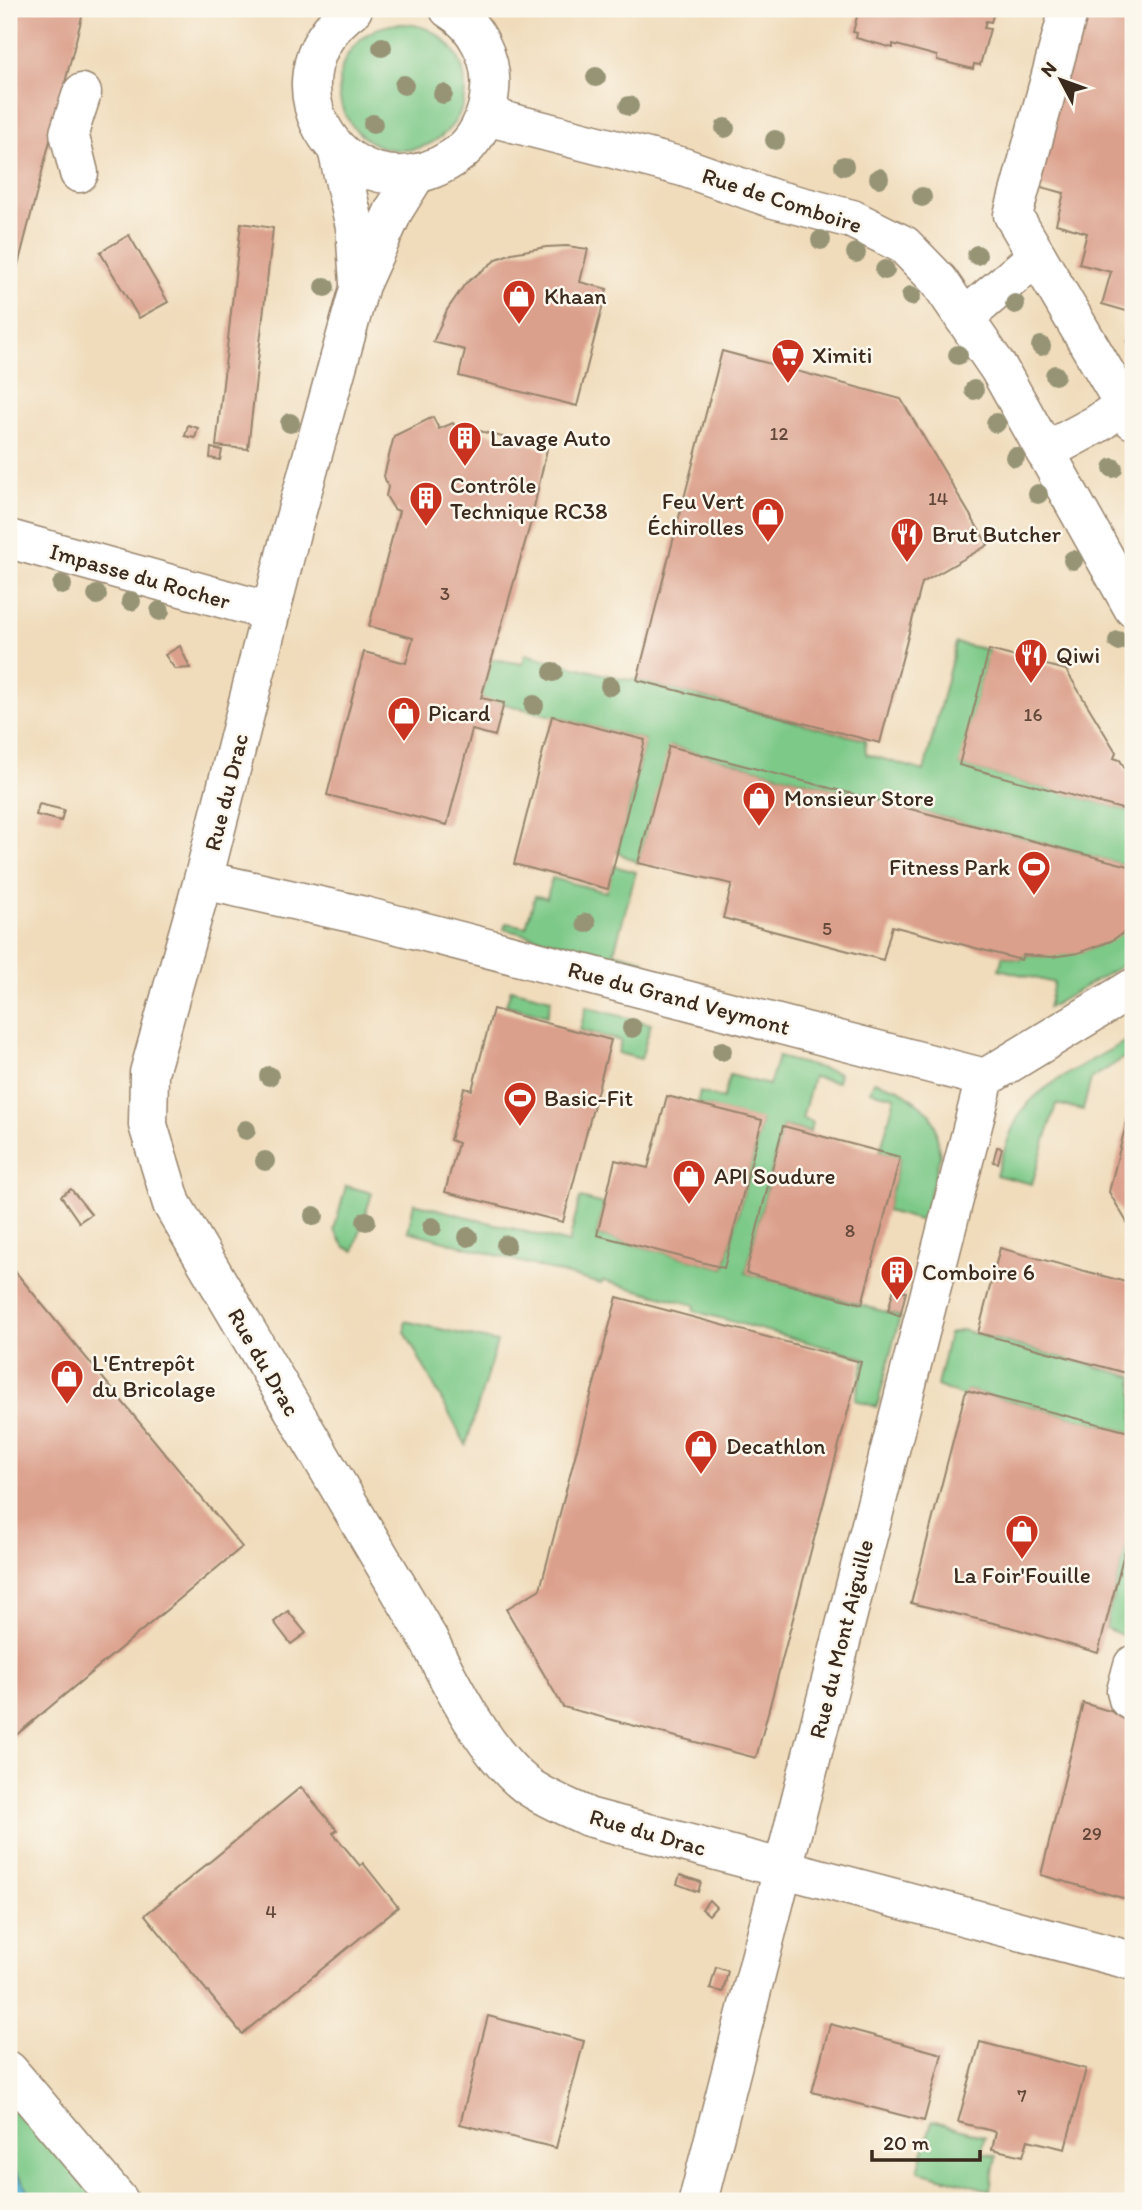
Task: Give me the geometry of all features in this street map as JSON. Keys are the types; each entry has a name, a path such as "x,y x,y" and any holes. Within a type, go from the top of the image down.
{"street":[{"path":"337,149 356,163 372,170 395,175 417,173 431,170 457,155 478,132 485,116 491,83 488,60 466,22 449,9"},
{"path":"1045,452 1097,424 1129,412 1013,215 1069,9"},
{"path":"334,17 316,57 311,89 318,120 337,149 355,227 360,285"},
{"path":"79,173 69,133 82,93"},
{"name":"Rue de Comboire","path":"485,116 683,167 774,199 852,219 904,245 939,281 999,369 1133,608"},
{"path":"360,285 394,210 417,173"},
{"path":"964,318 1037,256"},
{"name":"Rue du Drac","path":"360,285 290,536 204,880 149,1073 148,1125 172,1204 429,1640 452,1688 499,1758 526,1785 588,1817 1133,1961"},
{"name":"Impasse du Rocher","path":"9,539 271,612"},
{"name":"Rue du Grand Veymont","path":"204,880 360,915 985,1078"},
{"path":"985,1078 1133,988"},
{"name":"Rue du Mont Aiguille","path":"698,2201 715,2144 781,1869 985,1078"},
{"path":"1133,1665 1126,1691 1128,1699 1133,1702"},
{"path":"9,2071 119,2201"}],"green space":[{"path":"402,24 426,29 446,43 460,63 465,87 460,111 446,131 426,145 402,150 378,145 358,131 344,111 339,87 344,63 358,43 378,29"},
{"path":"956,643 989,650 960,765 1133,812 1133,867 670,746 638,863 617,852 645,740 481,698 492,659 523,664 525,654 622,679 637,680 865,740 866,754 924,771"},
{"path":"614,866 636,872 614,952 644,960 644,965 504,929 506,923 526,927 535,896 547,898 552,878 606,892"},
{"path":"1133,926 1133,959 1048,1008 1054,983 999,969 1003,956 1021,960 1023,955 1054,956 1081,951 1107,942"},
{"path":"511,989 551,999 547,1016 506,1005"},
{"path":"586,1007 651,1024 641,1059 618,1053 621,1041 580,1030"},
{"path":"1133,1037 1133,1052 1091,1079 1083,1110 1056,1104 1032,1184 996,1175 1012,1129 1027,1105 1062,1077"},
{"path":"778,1057 839,1073 837,1082 813,1077 802,1119 812,1122 810,1132 783,1126 746,1273 900,1316 877,1407 855,1400 865,1358 694,1311 695,1305 603,1281 601,1284 408,1231 414,1203 569,1243 580,1198 604,1204 597,1235 724,1268 762,1121 697,1104 700,1092 723,1099 730,1075 769,1085"},
{"path":"874,1081 899,1089 930,1113 935,1125 940,1156 923,1221 886,1211 900,1158 880,1152 895,1097 870,1091"},
{"path":"346,1186 372,1193 354,1251 345,1247 334,1230"},
{"path":"405,1321 497,1342 466,1445 405,1332"},
{"path":"962,1330 1133,1377 1133,1433 967,1390 964,1397 937,1386 949,1334"},
{"path":"1133,1519 1133,1612 1126,1637 1105,1628"},
{"path":"9,2089 104,2201 36,2201 9,2163"},
{"path":"932,2121 985,2137 982,2152 996,2156 990,2190 918,2171"}],"water":[{"path":"9,2163 36,2201 9,2201"}],"building":[{"path":"9,9 84,9 10,296 9,296"},
{"path":"859,9 995,9 991,22 986,21 984,28 990,29 980,65 974,64 973,69 937,60 937,56 893,44 893,48 856,38 857,33 853,32"},
{"path":"1077,9 1133,9 1133,313 1102,304 1111,272 1079,264 1087,233 1056,224 1064,193 1030,184"},
{"path":"241,223 273,228 248,449 216,446"},
{"path":"129,235 168,302 139,318 100,252"},
{"name":"Khaan","path":"567,246 588,249 580,282 607,289 577,406 459,376 465,350 433,342 447,310 465,284 497,259 512,253"},
{"path":"1133,322 1133,346 1127,344"},
{"name":"Feu Vert Échirolles","path":"722,351 901,399 988,545 922,583 880,743 637,680"},
{"path":"433,417 439,429 453,423 462,437 465,427 547,449 530,525 481,698 504,703 495,736 472,730 447,825 327,795 364,652 406,663 413,638 369,626 399,511 394,509 386,496 388,487 384,476 394,436"},
{"path":"188,425 198,428 195,438 185,436"},
{"path":"211,448 222,450 220,460 210,458"},
{"path":"180,646 190,668 175,669 165,655"},
{"path":"989,650 1066,670 1116,752 1114,758 1120,760 1133,783 1133,812 959,765"},
{"path":"552,716 645,740 608,889 514,864"},
{"path":"669,746 1133,867 1133,926 1111,941 1078,953 1052,957 1023,955 1021,960 892,926 883,960 723,918 732,884 638,863"},
{"path":"39,804 64,810 61,821 36,815"},
{"name":"Basic-Fit","path":"493,1009 611,1040 563,1222 445,1192 458,1143 450,1140 464,1088 472,1090"},
{"name":"API Soudure","path":"667,1096 762,1120 724,1268 597,1235 615,1160 648,1168"},
{"path":"1132,1100 1133,1226 1128,1224 1109,1192"},
{"path":"783,1126 900,1157 862,1304 746,1273"},
{"path":"997,1147 1002,1148 998,1163 993,1162"},
{"path":"71,1189 91,1214 79,1222 61,1196"},
{"path":"1000,1248 1133,1284 1133,1375 978,1333"},
{"name":"L'Entrepôt du Bricolage","path":"9,1264 242,1547 9,1741"},
{"name":"Comboire 6","path":"894,1288 906,1292 900,1316 888,1311"},
{"name":"Decathlon","path":"617,1297 861,1362 756,1758 563,1707 506,1609 540,1589"},
{"name":"La Foir'Fouille","path":"966,1390 1133,1433 1133,1519 1098,1653 1010,1627 911,1603"},
{"path":"288,1611 306,1633 291,1644 274,1622"},
{"path":"1083,1703 1133,1718 1133,1901 1041,1875"},
{"path":"301,1787 337,1830 333,1833 360,1866 363,1863 398,1907 242,2034 145,1915"},
{"path":"680,1875 701,1882 698,1892 677,1884"},
{"path":"709,1900 716,1907 709,1915 702,1909"},
{"path":"716,1967 728,1971 723,1992 710,1989"},
{"path":"488,2016 584,2041 556,2148 460,2124"},
{"path":"830,2024 942,2054 924,2121 812,2092"},
{"path":"980,2042 1086,2069 1065,2149 1028,2140 1023,2156 992,2149 996,2132 958,2122"}],"place":[{"name":"Khaan","path":"519,326"},
{"name":"Ximiti","path":"788,385"},
{"name":"Lavage Auto","path":"465,468"},
{"name":"Contrôle Technique RC38","path":"426,528"},
{"name":"Feu Vert Échirolles","path":"768,544"},
{"name":"Brut Butcher","path":"907,564"},
{"name":"Qiwi","path":"1031,685"},
{"name":"Picard","path":"404,743"},
{"name":"Monsieur Store","path":"759,828"},
{"name":"Fitness Park","path":"1034,897"},
{"name":"Basic-Fit","path":"520,1128"},
{"name":"API Soudure","path":"689,1206"},
{"name":"Comboire 6","path":"897,1302"},
{"name":"L'Entrepôt du Bricolage","path":"67,1406"},
{"name":"Decathlon","path":"701,1476"},
{"name":"La Foir'Fouille","path":"1022,1561"}]}
